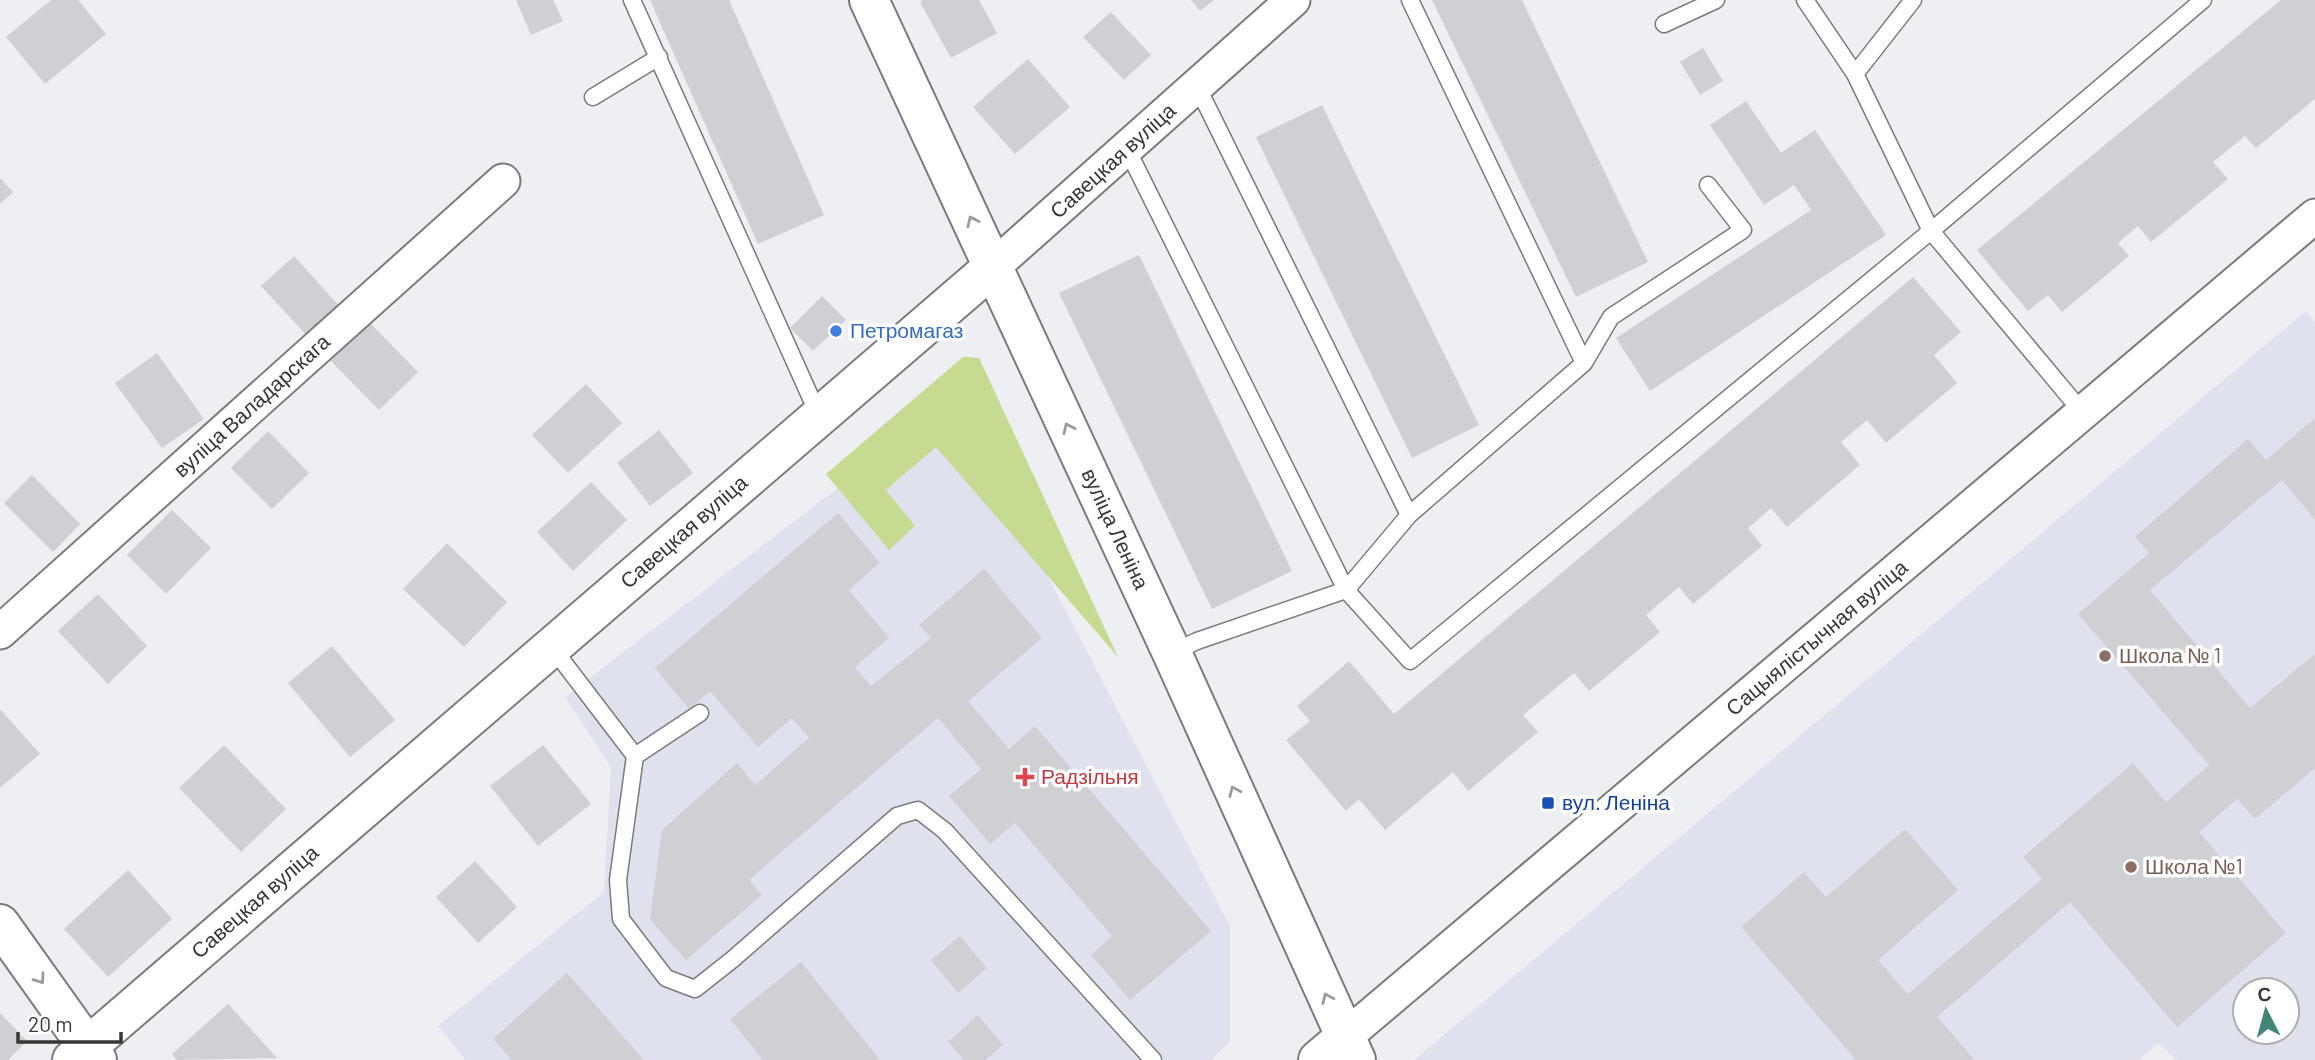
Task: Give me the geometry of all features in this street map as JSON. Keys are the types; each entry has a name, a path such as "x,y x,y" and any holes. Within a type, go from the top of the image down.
{"main road":[{"name":"вуліца Леніна","path":"869,0 1172,653 1339,1052"},
{"name":"Савецкая вуліца","path":"86,1056 551,646 993,267"},
{"path":"0,924 86,1056"}],"street":[{"name":"Савецкая вуліца","path":"993,267 1293,0"},
{"name":"вуліца Валадарскага","path":"0,632 503,181"},
{"name":"Сацыялістычная вуліца","path":"1339,1052 2315,216"}],"lane":[{"path":"632,0 819,416"},
{"path":"1410,0 1584,363"},
{"path":"1664,23 1716,0"},
{"path":"1805,0 1855,74 1931,232 2083,413"},
{"path":"1855,74 1913,0"},
{"path":"1127,149 1346,590 1410,661 1931,232 2203,0"},
{"path":"593,97 659,57"},
{"path":"1197,86 1409,515"},
{"path":"1172,653 1197,641 1346,590 1409,515 1584,363 1611,317 1743,230 1708,185"},
{"path":"551,646 635,756 618,880 621,919 666,978 695,989 897,816 918,810 945,831 1153,1060"},
{"path":"635,756 700,713"}],"shaded area":[{"name":"Школа № 1","path":"2306,311 2315,322 2315,1060 2177,1060 2158,1043 2138,1060 1414,1060"},
{"path":"955,398 1230,926 1230,1041 1211,1060 466,1060 438,1026 604,892 611,767 565,697"}],"green space":[{"path":"963,357 979,358 1118,657 936,447 886,490 915,526 889,550 826,474"}],"building":[{"path":"51,0 78,0 106,34 45,84 6,37"},
{"path":"516,0 553,0 563,21 531,35"},
{"path":"650,0 729,0 824,215 758,244"},
{"path":"979,0 997,33 951,58 920,2"},
{"path":"1191,0 1214,0 1200,11"},
{"path":"1432,0 1522,0 1648,262 1576,297"},
{"path":"2281,0 2315,0 2315,99 2256,148 2245,136 2213,162 2228,179 2151,242 2138,226 2118,243 2129,256 2062,312 2048,295 2028,311 1977,250"},
{"path":"1111,12 1151,55 1124,80 1083,37"},
{"path":"1703,48 1723,81 1700,95 1680,62"},
{"path":"1028,59 1070,107 1015,154 973,107"},
{"path":"1746,101 1781,153 1815,130 1886,235 1650,391 1616,338 1811,210 1794,185 1764,205 1710,125"},
{"path":"1322,105 1479,425 1412,458 1256,137"},
{"path":"0,178 13,192 0,204"},
{"path":"1139,255 1292,571 1212,609 1059,293"},
{"path":"294,256 341,308 309,338 261,286"},
{"path":"1913,277 1961,332 1934,355 1957,383 1886,443 1867,420 1841,442 1860,465 1787,527 1771,508 1748,528 1762,546 1693,604 1679,587 1646,615 1660,632 1589,691 1574,673 1523,715 1538,732 1468,791 1453,772 1385,830 1359,799 1346,811 1286,740 1310,721 1297,706 1349,661 1394,714"},
{"path":"822,296 846,320 813,351 790,328"},
{"path":"367,320 418,372 379,410 328,358"},
{"path":"157,353 204,419 162,448 115,383"},
{"path":"586,384 622,423 568,473 532,435"},
{"path":"2315,418 2315,520 2282,480 2150,590 2250,708 2315,654 2315,768 2255,819 2237,799 2199,832 2286,933 2236,976 2231,976 2231,980 2177,1027 2070,902 1937,1017 1975,1060 1856,1060 1741,927 1804,872 1826,897 1905,829 1958,890 1878,960 1908,994 2042,879 2023,857 2133,763 2166,802 2209,765 2078,614 2149,553 2135,537 2248,439 2266,460"},
{"path":"659,430 693,473 650,506 617,463"},
{"path":"268,431 309,473 272,509 231,468"},
{"path":"32,475 80,524 53,552 4,503"},
{"path":"591,482 627,520 573,571 537,532"},
{"path":"172,510 211,548 166,594 127,555"},
{"name":"Радзільня","path":"838,513 880,563 849,590 889,638 855,667 871,686 931,638 919,625 984,569 1042,638 968,701 1009,749 1035,726 1211,931 1130,1000 1091,955 1112,936 1015,823 990,844 949,796 981,769 938,718 749,880 762,895 686,960 650,919 662,830 737,763 755,785 809,738 792,718 758,747 710,691 689,709 655,668"},
{"path":"447,543 507,602 464,647 403,589"},
{"path":"98,594 147,646 108,684 58,631"},
{"path":"332,646 395,720 350,757 288,683"},
{"path":"0,709 40,754 0,788"},
{"path":"224,745 286,809 241,852 179,788"},
{"path":"543,745 591,804 538,846 490,786"},
{"path":"475,861 517,907 478,943 436,897"},
{"path":"128,870 172,919 108,977 64,929"},
{"path":"960,936 987,968 958,993 931,960"},
{"path":"801,962 880,1060 763,1060 730,1019"},
{"path":"567,973 644,1060 512,1060 493,1039"},
{"path":"228,1004 277,1058 177,1060 172,1054"},
{"path":"0,1013 27,1041 8,1060 0,1060"},
{"path":"978,1015 1003,1045 985,1060 964,1060 948,1042"}],"place":[{"name":"Петромагаз","path":"836,331"},
{"name":"Школа № 1","path":"2105,656"},
{"name":"Радзільня","path":"1025,777"},
{"name":"вул. Леніна","path":"1548,803"},
{"name":"Школа №1","path":"2131,867"}]}
